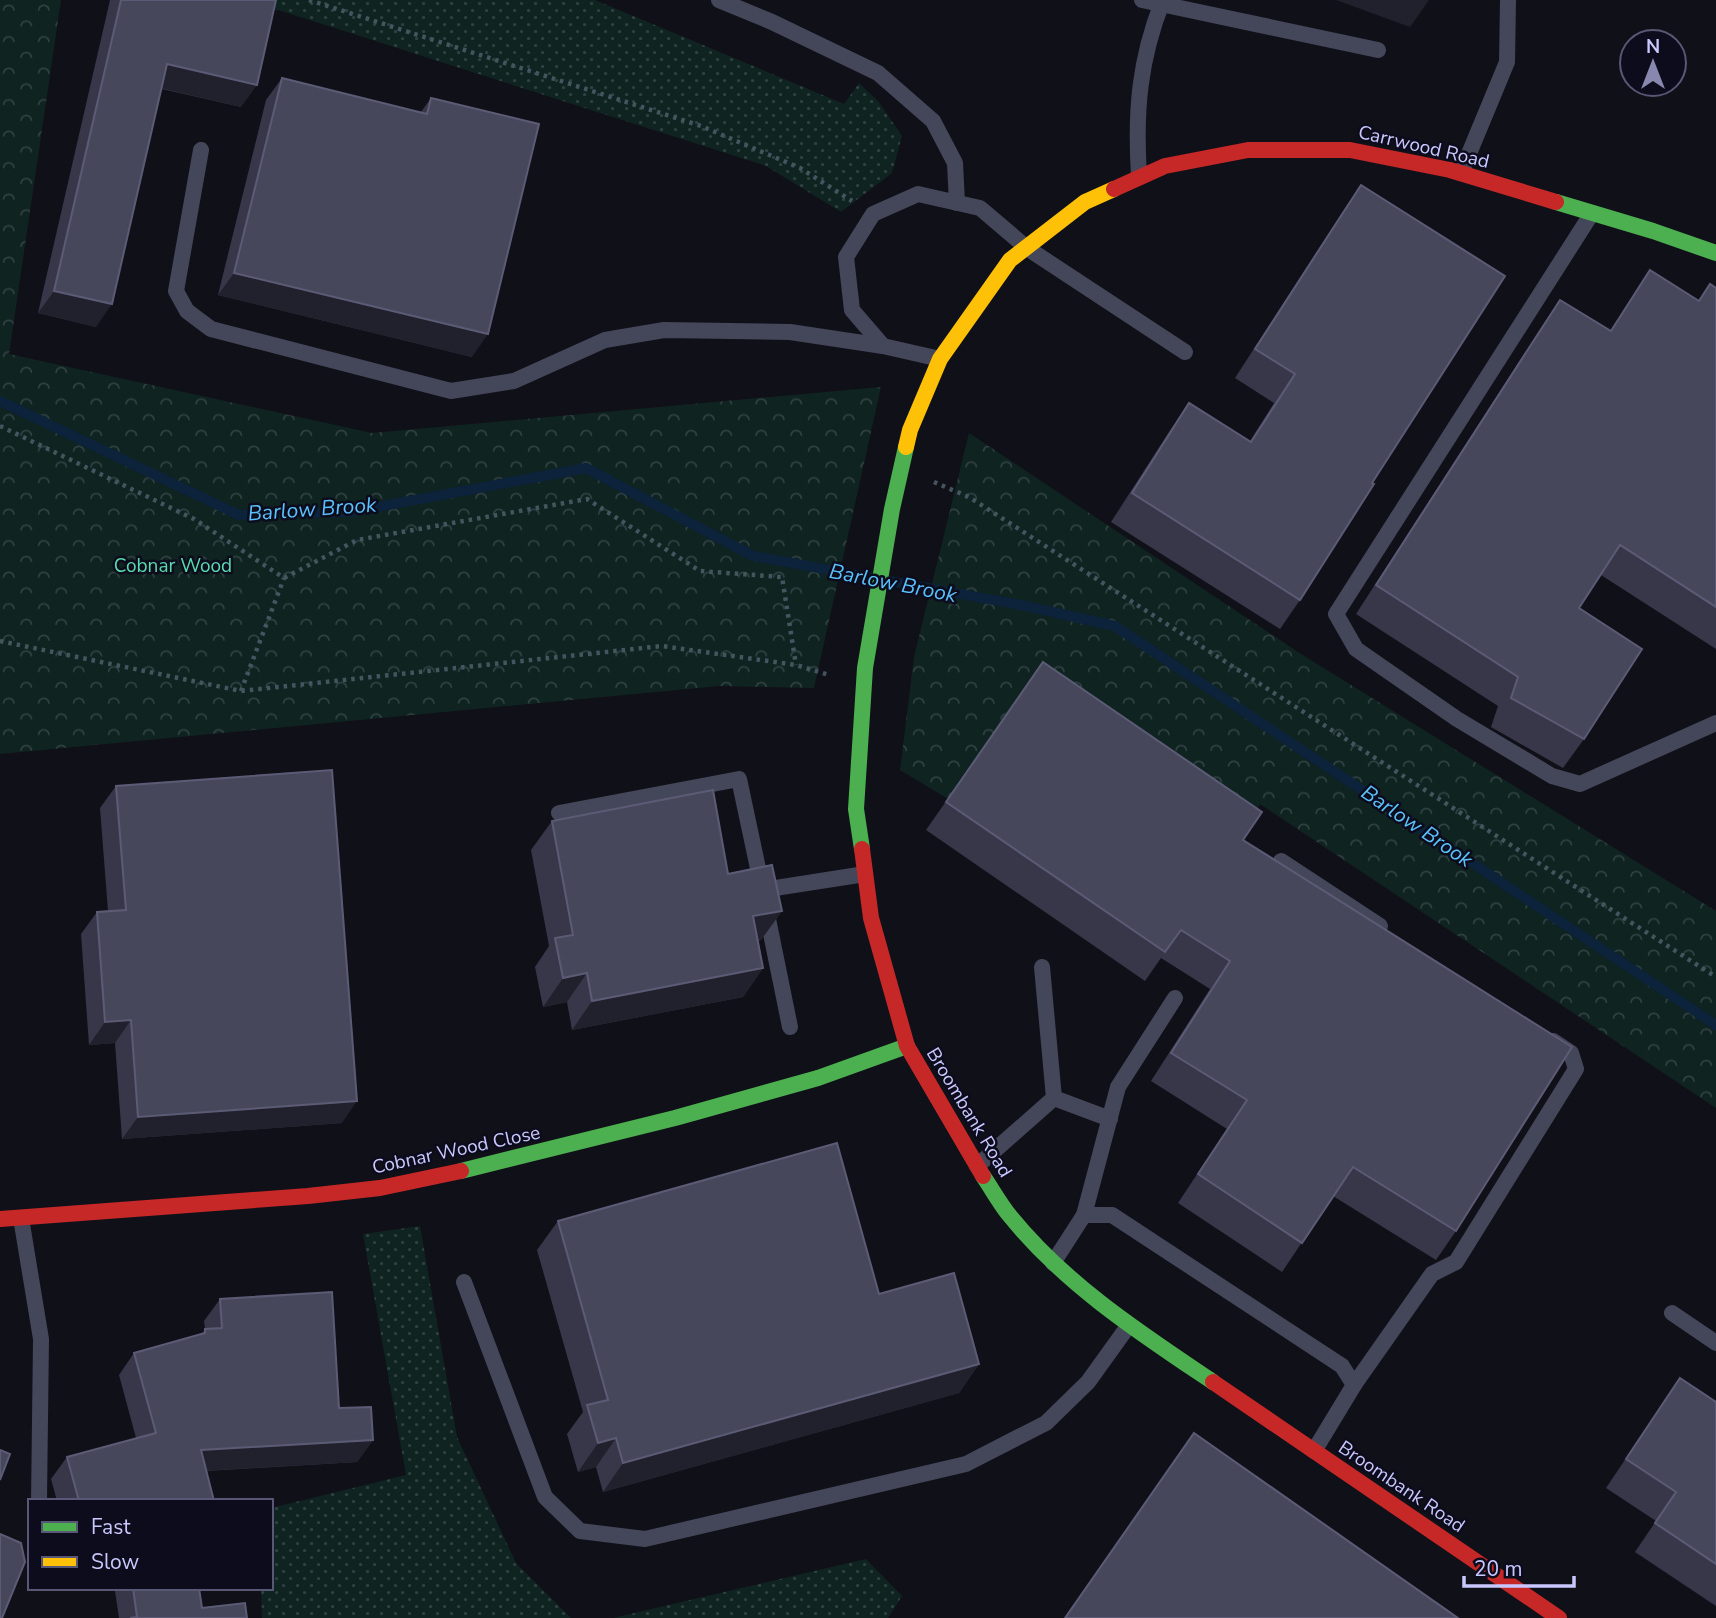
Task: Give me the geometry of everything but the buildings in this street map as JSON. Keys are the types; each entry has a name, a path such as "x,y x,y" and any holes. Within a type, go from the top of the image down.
{"street":[{"name":"Carrwood Road","path":"940,359 1010,260 1085,202 1164,166 1248,150 1350,150 1461,173 1716,253"},
{"name":"Broombank Road","path":"940,359 910,430 892,509 864,668 856,809 872,918 907,1046 1009,1215 1053,1263 1129,1325 1559,1618"},
{"name":"Cobnar Wood Close","path":"0,1219 308,1196 380,1188 500,1163 688,1114 818,1078 907,1046"}],"lane":[{"path":"719,0 772,22 878,74 933,121 955,163 957,202"},
{"path":"1142,0 1163,2 1378,50"},
{"path":"1461,173 1507,62 1508,0"},
{"path":"1140,177 1136,128 1142,65 1163,2"},
{"path":"201,150 176,291 187,311 211,329 451,391 514,381 605,340 664,330 790,332 883,346 940,359"},
{"path":"883,346 852,310 846,257 873,214 918,194 980,208 1027,248 1185,352"},
{"path":"1592,213 1336,614 1356,649 1457,719 1552,776 1580,784 1716,723"},
{"path":"559,813 739,779 790,1027"},
{"path":"1281,861 1397,938"},
{"path":"762,890 865,874"},
{"path":"1042,967 1054,1098"},
{"path":"1053,1263 1084,1215 1118,1087 1175,998"},
{"path":"1314,1451 1354,1385 1432,1274 1456,1262 1576,1069 1571,1053 1536,1030"},
{"path":"1054,1098 1110,1119"},
{"path":"977,1166 1054,1098"},
{"path":"1084,1215 1112,1215 1342,1366 1354,1385"},
{"path":"21,1218 41,1339 39,1499"},
{"path":"464,1282 545,1497 580,1531 645,1539 966,1464 1046,1423 1088,1382 1129,1325"},
{"path":"1672,1313 1716,1343"}],"path":[{"path":"309,0 701,126 800,168 873,214"},
{"path":"0,426 194,519 284,578"},
{"path":"969,497 1716,977"},
{"path":"0,640 241,691 662,646 796,664 782,577 700,571 587,499 357,540 284,578 241,691"}],"green space":[{"name":"Cobnar Wood","path":"0,0 61,0 9,354 372,433 881,387 814,688 719,686 0,754"},
{"path":"247,0 595,0 844,104 859,83 878,101 902,136 892,173 841,212 766,166"},
{"path":"969,433 1301,654 1716,911 1716,1108 1260,804 1242,841 948,799 900,770 914,657"},
{"path":"420,1226 457,1437 516,1563 571,1618 262,1618 261,1590 273,1590 273,1508 406,1475 363,1234"},
{"path":"866,1559 902,1596 888,1618 613,1618"}],"waterway":[{"name":"Barlow Brook","path":"0,401 239,515 351,512 586,468 753,556 1026,606 1115,626 1716,1025"}],"traffic: fast":[{"path":"1556,202 1716,253"},
{"path":"862,849 856,809 865,668 892,509 906,447"},
{"path":"461,1171 675,1118 818,1078 907,1046"},
{"path":"983,1176 1010,1216 1055,1264 1105,1306 1213,1382"}],"traffic: slow":[{"path":"906,447 910,430 940,359 1010,260 1085,202 1114,189"}],"traffic: jam":[{"path":"1114,189 1165,166 1248,150 1350,150 1450,170 1556,202"},
{"path":"862,849 871,918 907,1046 983,1176"},
{"path":"0,1219 308,1196 380,1188 461,1171"},
{"path":"1213,1382 1559,1618"}]}
